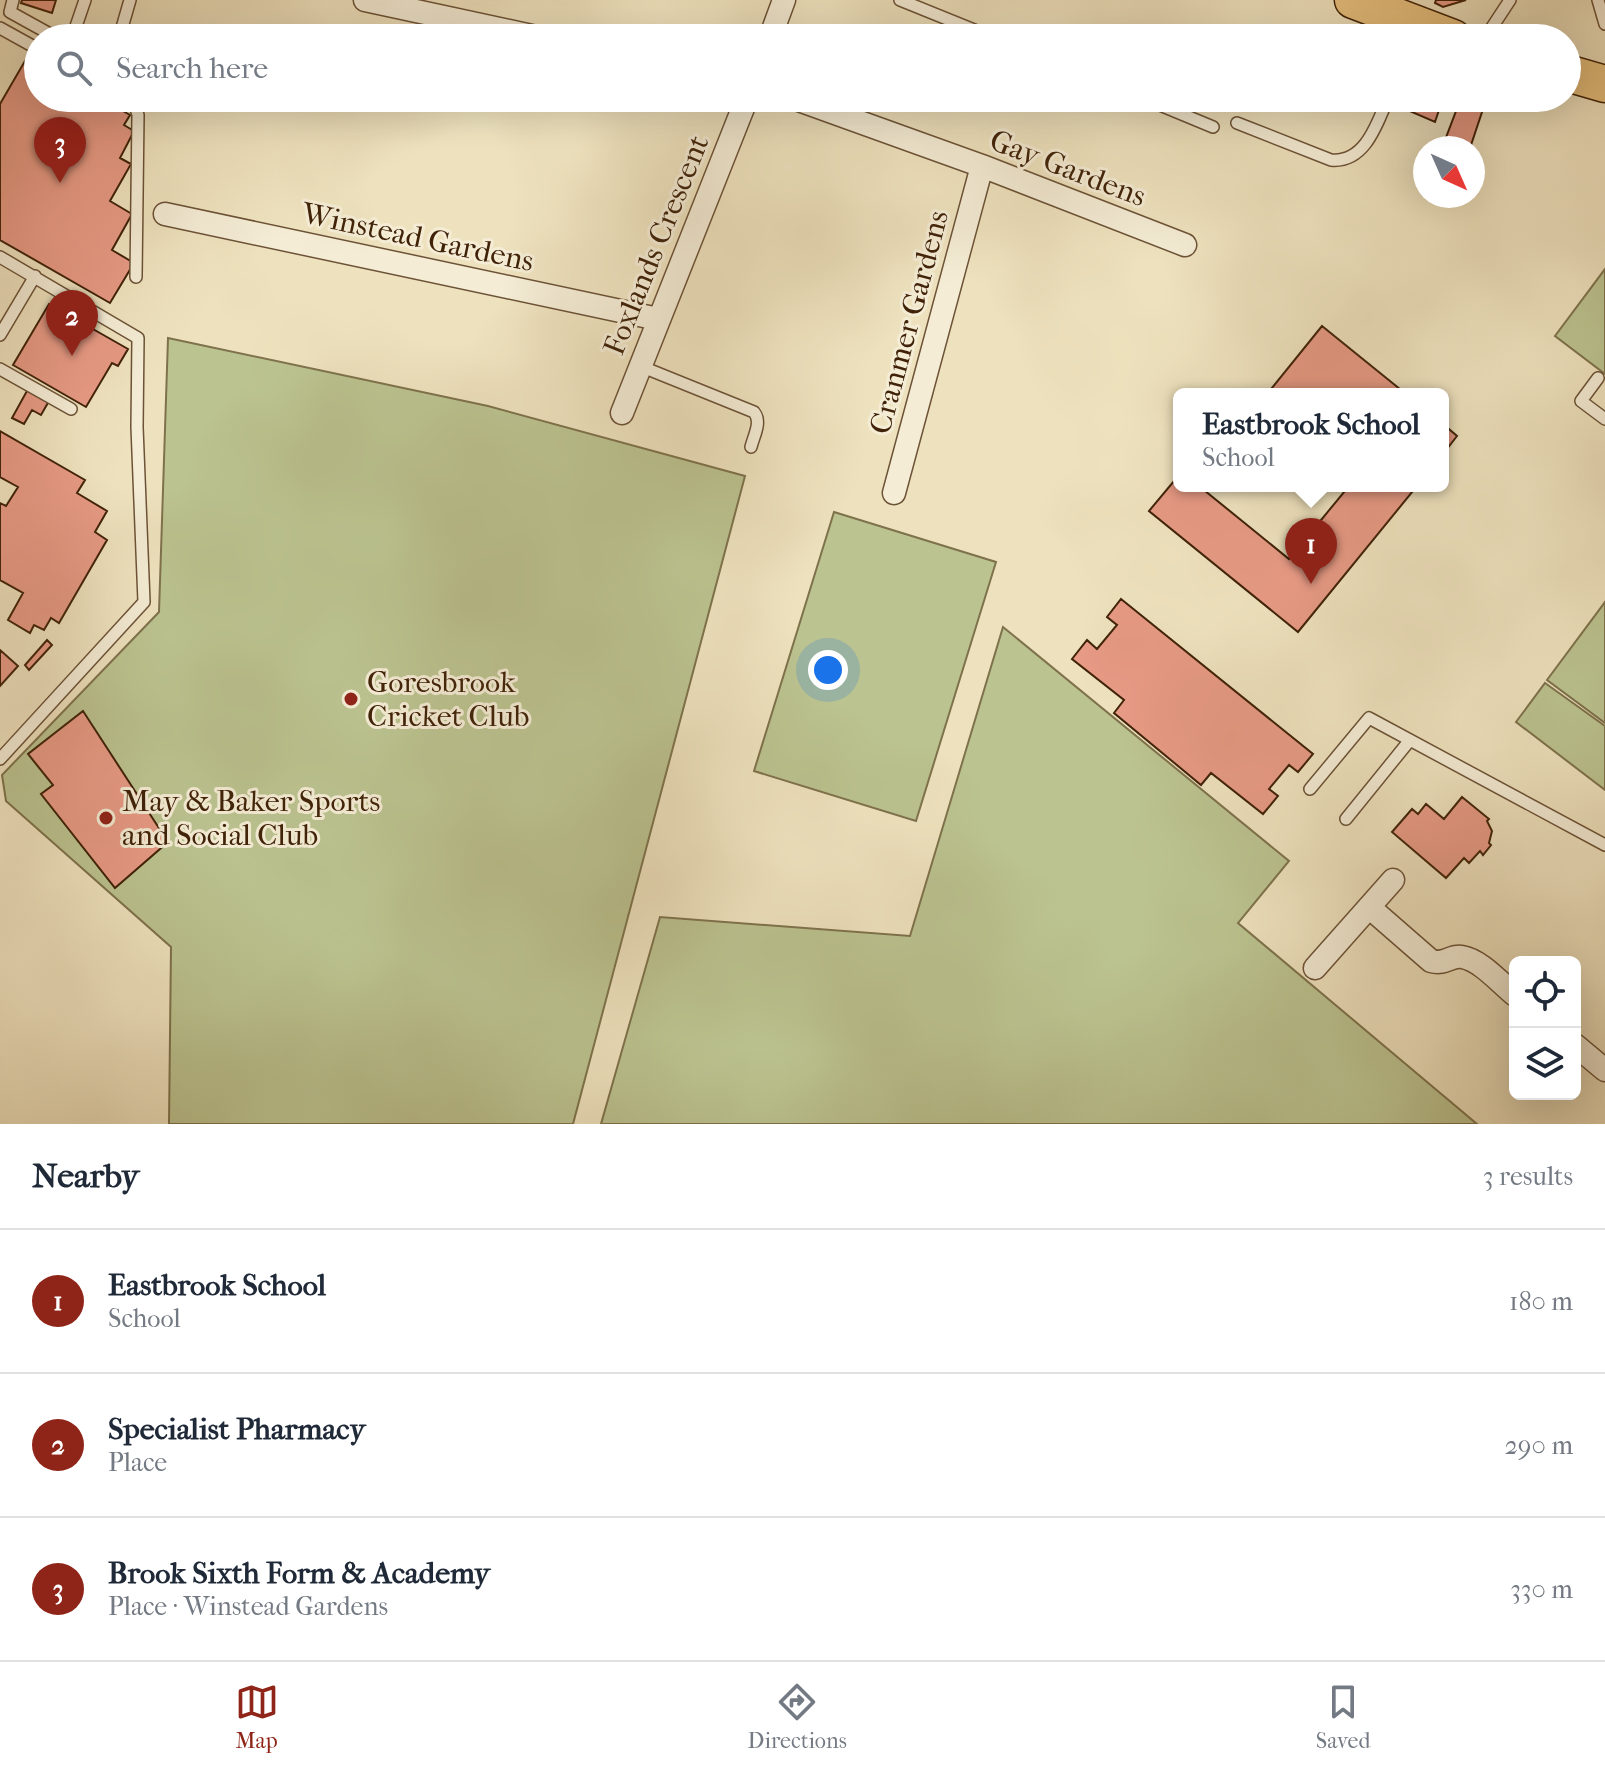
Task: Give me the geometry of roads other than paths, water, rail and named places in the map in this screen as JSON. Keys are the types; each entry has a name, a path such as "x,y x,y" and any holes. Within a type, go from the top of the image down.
{"main road":[{"path":"1353,0 1400,24"},
{"path":"1581,77 1605,84"}],"street":[{"path":"365,0 476,24"},
{"path":"775,24 784,0"},
{"name":"Foxlands Crescent","path":"622,413 741,112"},
{"name":"Gay Gardens","path":"832,112 1185,245"},
{"name":"Cranmer Gardens","path":"894,493 982,166"},
{"name":"Winstead Gardens","path":"165,214 658,319"},
{"path":"1315,968 1393,880"},
{"path":"1369,907 1431,961 1442,964 1458,956 1472,960 1509,990"},
{"path":"1581,1050 1605,1070"}],"lane":[{"path":"13,0 10,12 32,24"},
{"path":"77,24 85,0"},
{"path":"123,24 130,0"},
{"path":"900,0 959,24"},
{"path":"1494,24 1510,0"},
{"path":"1598,0 1605,24"},
{"path":"0,28 24,41"},
{"path":"136,277 137,112"},
{"path":"1177,112 1213,127"},
{"path":"1237,123 1331,160 1343,161 1352,157 1367,141 1381,112"},
{"path":"0,257 138,338 137,427 144,602 0,759"},
{"path":"0,335 35,276"},
{"path":"640,366 754,412 758,417 751,447"},
{"path":"0,369 71,409"},
{"path":"1598,378 1581,401 1605,419"},
{"path":"1310,789 1369,718 1605,845"},
{"path":"1346,819 1410,740"}],"place":[{"name":"Brook Sixth Form & Academy","path":"60,183"},
{"name":"Specialist Pharmacy","path":"72,356"},
{"name":"Eastbrook School","path":"1311,584"},
{"name":"Goresbrook Cricket Club","path":"351,699"},
{"name":"May & Baker Sports and Social Club","path":"106,818"}]}
